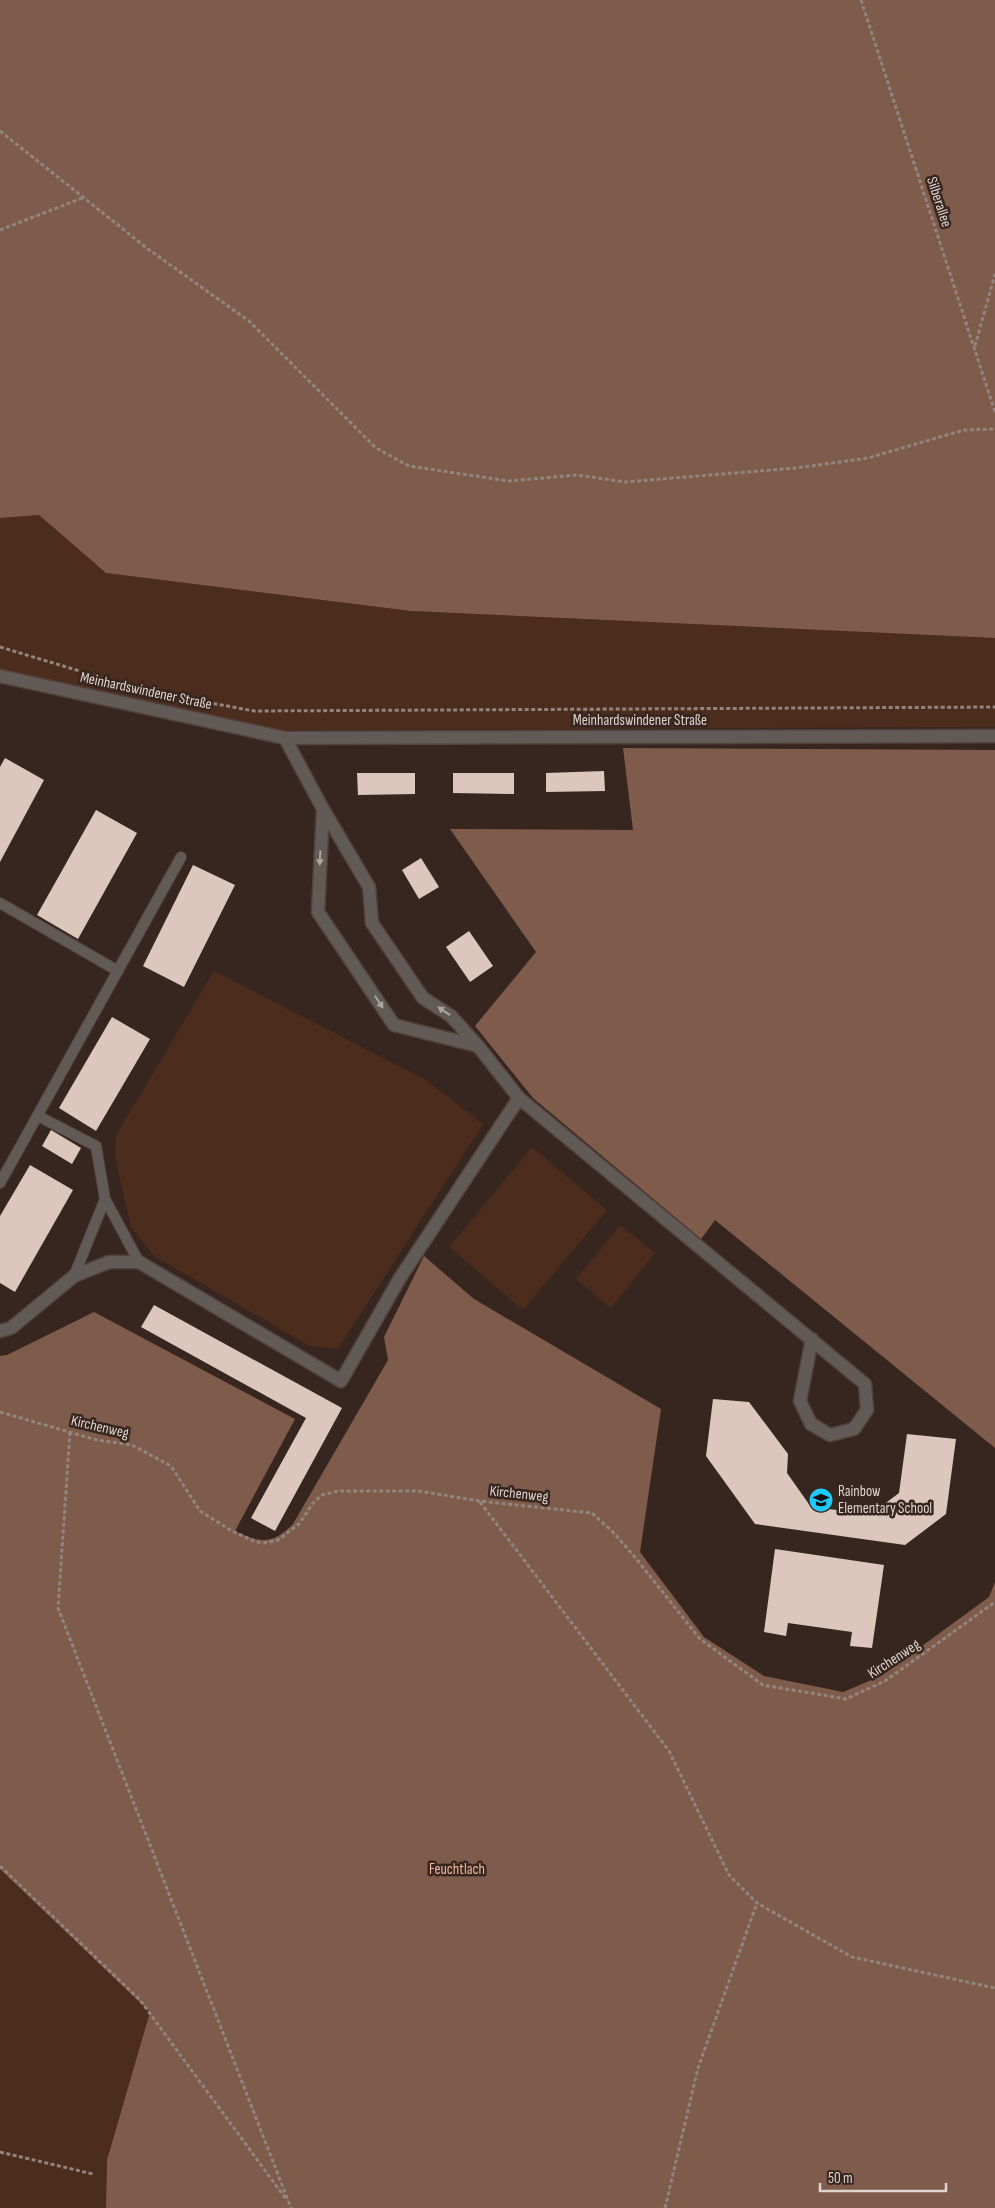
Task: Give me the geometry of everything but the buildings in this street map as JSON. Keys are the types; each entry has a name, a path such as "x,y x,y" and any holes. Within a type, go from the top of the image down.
{"street":[{"name":"Meinhardswindener Straße","path":"0,676 285,738 995,736"},
{"path":"285,738 368,887 372,923 424,998 451,1016 520,1098 716,1263 812,1339 865,1384 868,1410 854,1429 830,1435 811,1424 800,1401 812,1339"},
{"path":"323,809 318,912 394,1025 478,1046"},
{"path":"0,1332 11,1328 74,1276 109,1262 139,1262 341,1382 400,1278 520,1098"}],"lane":[{"path":"0,1183 181,857"},
{"path":"0,903 118,971"},
{"path":"38,1116 96,1146 104,1199 139,1262"},
{"path":"74,1276 104,1199"}],"path":[{"name":"Silberallee","path":"861,0 995,412"},
{"path":"0,131 148,249 249,321 376,448 409,466 509,481 577,475 625,482 796,468 868,458 964,430 995,429"},
{"path":"0,230 85,197"},
{"path":"974,347 995,274"},
{"path":"0,647 146,691 254,710 995,707"},
{"name":"Kirchenweg","path":"0,1412 97,1440 132,1445 171,1466 200,1511 232,1531 256,1542 278,1540 300,1524 314,1503 322,1495 338,1491 420,1491 479,1501 592,1513 613,1532 634,1556 700,1639 764,1685 846,1699 886,1681 995,1602"},
{"path":"70,1432 58,1608 291,2208"},
{"path":"479,1501 669,1751 700,1811 729,1875 757,1903 852,1957 995,1988"},
{"path":"0,1866 140,2000 290,2203"},
{"path":"665,2208 698,2068 757,1903"},
{"path":"0,2152 93,2174"}],"shaded area":[{"path":"39,515 106,573 411,611 995,638 995,727 281,730 5,674 0,672 0,518"},
{"path":"214,971 426,1080 483,1124 338,1349 310,1346 154,1256 131,1227 115,1157 116,1135"},
{"path":"532,1147 607,1210 523,1310 449,1247"},
{"path":"620,1225 655,1253 611,1308 576,1279"},
{"path":"0,1869 150,2012 107,2160 106,2208 0,2208"}],"green space":[{"path":"0,0 995,0 995,638 411,611 106,573 39,515 0,518"},
{"path":"623,748 995,750 995,1448 715,1220 701,1239 533,1098 475,1026 536,952 450,829 633,830"},
{"name":"Feuchtlach","path":"424,1256 474,1299 661,1409 640,1552 704,1637 764,1676 843,1692 881,1676 989,1597 995,1582 995,2208 106,2208 107,2160 150,2012 0,1869 0,1356 7,1355 94,1312 295,1419 235,1531 259,1540 272,1539 286,1531 293,1524 388,1360 384,1337"}],"place":[{"name":"Rainbow Elementary School","path":"821,1500"}]}
